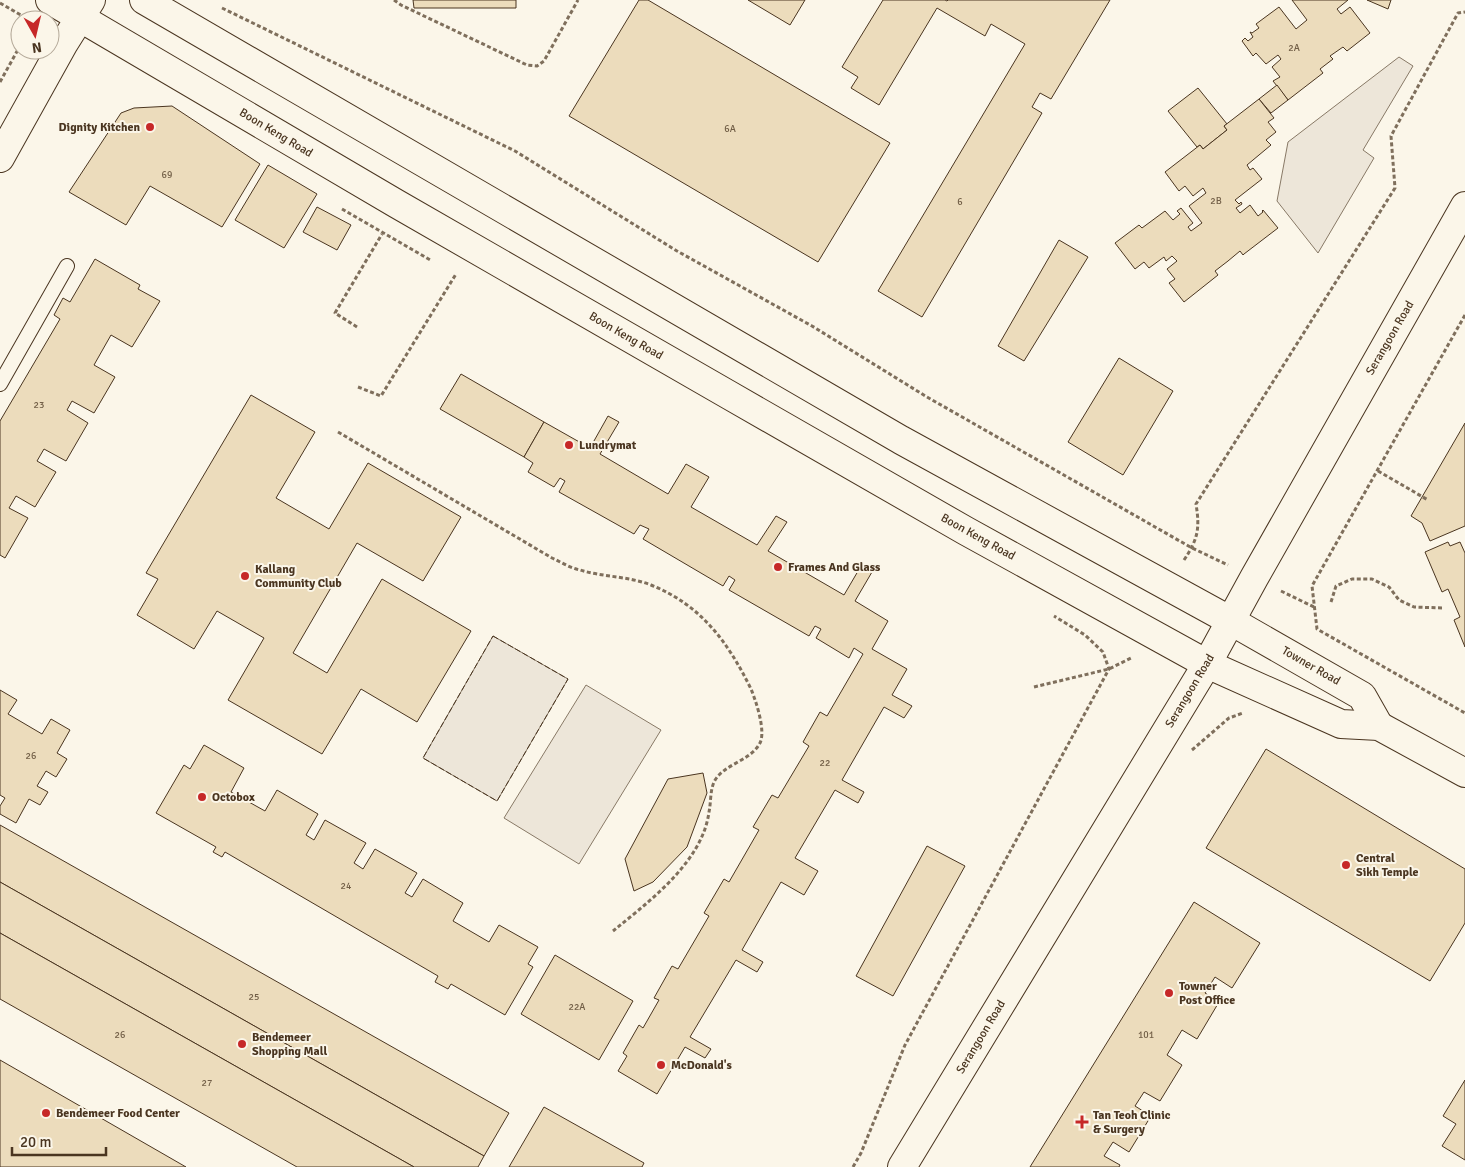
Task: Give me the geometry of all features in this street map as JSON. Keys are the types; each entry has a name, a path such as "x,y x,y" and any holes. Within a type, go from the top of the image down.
{"main road":[{"name":"Boon Keng Road","path":"50,0 85,8 397,204 958,526 1207,664"},
{"path":"144,0 893,435 1230,621"},
{"path":"0,158 85,8"},
{"name":"Serangoon Road","path":"902,1167 1207,664 1465,206"},
{"name":"Towner Road","path":"1230,621 1362,696 1379,726"},
{"path":"1207,664 1341,724 1379,726 1465,773"}],"lane":[{"path":"0,384 67,266"}],"path":[{"path":"394,0 527,65 536,66 544,61 578,0"},
{"path":"0,3 12,10"},
{"path":"215,4 515,151 678,251 812,326 927,398 1192,548 1199,525 1196,504 1395,188 1391,136 1458,13 1465,12"},
{"path":"0,82 12,60"},
{"path":"357,327 335,312 382,234 397,204"},
{"path":"340,208 436,264"},
{"path":"358,387 381,396 456,274 450,271"},
{"path":"1465,315 1312,586 1317,630 1465,713"},
{"path":"338,432 552,558 581,571 612,575 650,584 685,602 715,630 737,660 754,696 763,732 760,743 754,750 714,781 709,814 702,835 691,857 664,886 613,930"},
{"path":"1378,471 1428,500"},
{"path":"1331,602 1336,586 1352,579 1372,579 1389,588 1399,600 1414,608 1443,608"},
{"path":"853,1167 861,1153 905,1045 1109,669 1103,652 1085,635 1052,615"},
{"path":"1034,686 1109,669 1132,658"}],"shaded area":[{"path":"1399,57 1413,66 1363,150 1374,158 1318,253 1277,201 1288,142"},
{"path":"493,636 568,679 497,801 423,758"},
{"path":"586,685 661,730 579,864 504,818"}],"building":[{"path":"413,0 516,0 516,8 414,8"},
{"path":"639,0 648,0 890,143 818,262 569,116"},
{"path":"748,0 805,0 790,25"},
{"path":"883,0 1110,0 1051,99 1040,93 1032,107 1042,113 922,317 878,291 1025,44 991,24 985,36 937,8 879,105 851,88 858,77 842,67"},
{"path":"1292,0 1348,0 1337,9 1341,14 1350,7 1370,33 1347,51 1343,47 1330,56 1333,59 1320,69 1323,73 1288,100 1273,81 1280,77 1272,67 1281,59 1278,55 1266,64 1256,53 1253,56 1242,41 1245,38 1248,41 1253,37 1250,32 1252,33 1259,28 1256,24 1279,7 1296,29 1307,20"},
{"path":"1367,0 1391,0 1388,9"},
{"path":"1277,85 1288,100 1271,113 1259,99"},
{"path":"1198,88 1227,124 1224,126 1227,130 1203,149 1200,145 1197,147 1168,111"},
{"path":"1259,99 1274,118 1268,122 1276,132 1266,140 1271,145 1247,165 1250,170 1253,168 1262,179 1235,200 1242,204 1236,208 1240,213 1250,205 1258,216 1263,210 1278,228 1243,255 1240,251 1215,271 1218,275 1184,302 1169,283 1175,279 1167,269 1177,261 1172,256 1166,261 1164,257 1149,268 1144,262 1135,269 1115,243 1139,225 1142,228 1165,211 1173,220 1180,214 1177,211 1181,208 1193,223 1188,227 1191,231 1202,223 1189,206 1206,193 1203,188 1193,196 1185,186 1179,191 1165,172 1200,145 1203,149 1227,130 1224,126"},
{"path":"172,106 260,164 222,227 150,186 126,225 69,192 121,113 134,108"},
{"path":"268,165 317,194 284,248 235,220"},
{"path":"317,207 351,225 337,250 303,232"},
{"path":"1059,240 1088,257 1024,361 998,346"},
{"path":"95,259 140,285 138,289 160,301 132,347 111,335 94,365 115,377 94,413 72,401 67,410 88,423 66,461 44,449 37,461 56,472 35,507 16,496 9,508 28,518 5,558 0,555 0,421 60,319 54,315 63,298 70,302"},
{"path":"1119,358 1173,391 1123,475 1068,442"},
{"path":"461,374 544,422 524,457 440,409"},
{"name":"Kallang Community Club","path":"251,395 315,432 276,498 329,529 368,463 461,517 423,581 357,543 293,653 327,673 382,579 471,631 417,722 361,689 322,754 228,700 264,638 217,611 194,649 137,615 158,579 146,573"},
{"path":"608,416 619,422 600,454 668,494 686,464 709,477 691,507 757,545 776,516 787,522 768,551 844,595 861,566 872,572 855,601 888,621 872,649 907,669 892,695 912,706 904,718 884,707 842,780 864,792 858,803 835,790 795,858 818,871 804,895 781,882 742,950 763,962 757,972 736,960 690,1037 711,1049 705,1058 685,1047 657,1094 618,1071 627,1056 623,1053 639,1025 643,1028 659,1000 654,998 672,966 678,969 709,916 704,913 724,879 729,882 759,830 753,827 772,795 778,798 809,746 803,742 820,712 827,716 863,654 854,648 849,658 816,638 821,629 815,626 809,636 729,590 735,580 729,576 723,586 643,539 649,529 640,525 634,534 559,492 565,481 560,478 554,487 528,472 533,463 524,457 544,422 590,448"},
{"path":"1465,423 1465,526 1430,541 1422,523 1411,516"},
{"path":"1448,542 1450,546 1460,542 1465,553 1465,647 1454,620 1460,617 1448,589 1442,592 1425,552"},
{"path":"0,690 17,700 8,714 42,734 51,719 70,730 57,753 67,759 56,777 46,771 37,786 48,792 40,805 29,799 16,823 0,814 0,806 5,798 0,795"},
{"path":"204,745 244,768 231,792 265,811 277,790 318,814 306,835 314,840 325,820 366,843 354,863 363,869 375,849 417,873 405,893 412,897 423,879 463,903 453,921 489,942 499,925 538,947 528,964 533,967 505,1015 451,984 448,989 435,982 438,976 225,852 222,857 213,852 216,847 156,813 184,765 190,769"},
{"name":"Central Sikh Temple","path":"1266,749 1465,869 1465,923 1430,981 1206,848"},
{"path":"703,773 707,793 687,847 653,882 634,891 625,859 668,779"},
{"path":"0,825 509,1113 484,1156 0,882"},
{"path":"927,846 965,866 893,996 856,976"},
{"name":"Bendemeer Shopping Mall","path":"0,882 484,1156 478,1167 414,1167 0,933"},
{"path":"1194,902 1260,943 1232,988 1215,977 1205,993 1219,1002 1197,1039 1182,1030 1167,1055 1182,1065 1160,1101 1144,1092 1135,1106 1151,1116 1129,1152 1113,1142 1104,1156 1120,1165 1119,1167 1030,1167"},
{"path":"0,933 414,1167 297,1167 0,999"},
{"path":"555,955 633,1001 599,1060 521,1014"},
{"name":"Bendemeer Food Center","path":"0,1060 186,1167 0,1167"},
{"path":"1465,1080 1465,1160 1442,1146 1456,1124 1443,1116"},
{"path":"544,1107 644,1163 642,1167 509,1167"}],"fence":[{"path":"493,636 568,679 497,801 423,758 493,636"}],"place":[{"name":"Dignity Kitchen","path":"150,127"},
{"name":"Lundrymat","path":"569,445"},
{"name":"Frames And Glass","path":"778,567"},
{"name":"Kallang Community Club","path":"245,576"},
{"name":"Octobox","path":"202,797"},
{"name":"Central Sikh Temple","path":"1346,865"},
{"name":"Towner Post Office","path":"1169,993"},
{"name":"Bendemeer Shopping Mall","path":"242,1044"},
{"name":"McDonald's","path":"661,1065"},
{"name":"Bendemeer Food Center","path":"46,1113"},
{"name":"Tan Teoh Clinic & Surgery","path":"1082,1122"}]}
